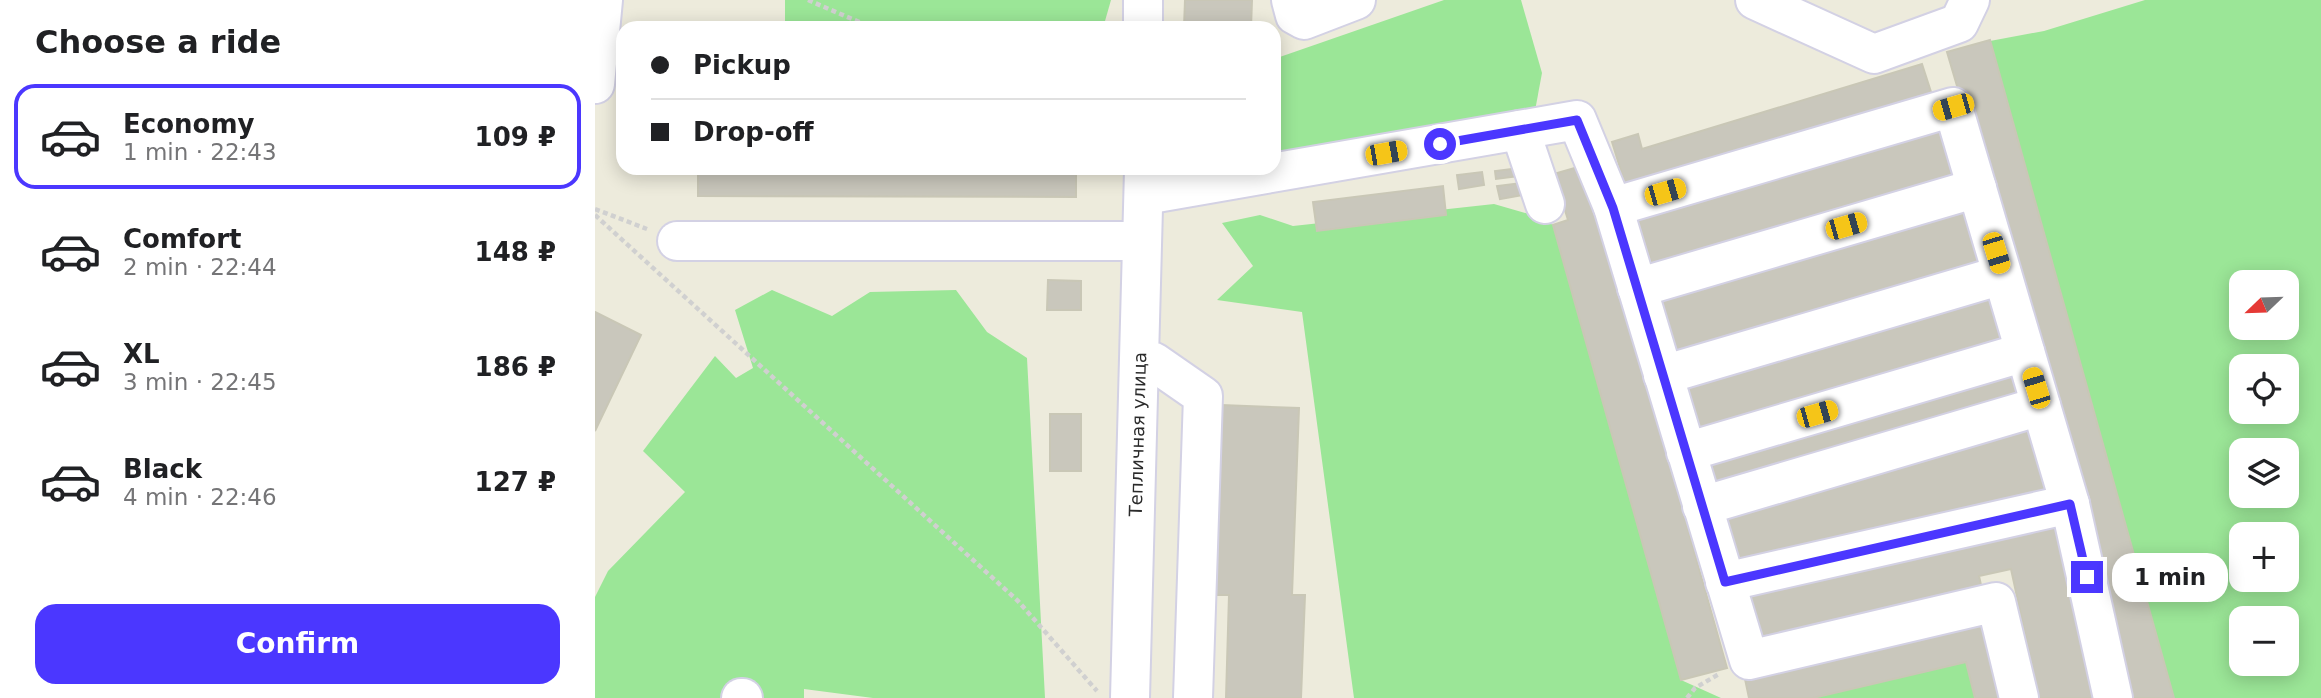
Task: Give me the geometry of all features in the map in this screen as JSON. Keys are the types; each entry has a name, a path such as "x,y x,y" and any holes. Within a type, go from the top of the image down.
{"street":[{"path":"595,84 603,0"},
{"path":"1143,0 1143,21"},
{"path":"1291,0 1295,15 1304,20 1356,0"},
{"path":"1755,0 1874,54 1959,23 1970,0"},
{"path":"1613,208 1953,107 2070,504 2113,698"},
{"path":"1281,162 1577,120 1613,208 1749,660 1996,602 2019,698"},
{"path":"1520,130 1545,204"},
{"path":"1144,181 1188,175"},
{"name":"Тепличная улица","path":"1130,698 1144,181"},
{"path":"1637,288 1976,187"},
{"path":"677,241 1142,241"},
{"path":"1663,375 2002,275"},
{"path":"1686,452 2025,352"},
{"path":"1139,367 1154,362 1203,396 1193,698"},
{"path":"1702,506 2041,406"},
{"path":"1725,582 2070,504"}],"path":[{"path":"808,0 857,21"},
{"path":"595,209 677,241"},
{"path":"595,215 1018,601 1106,698"},
{"path":"1687,698 1695,688 1718,674 1729,672"}],"green space":[{"path":"785,0 1111,0 1105,21 785,21"},
{"path":"1444,0 1521,0 1542,73 1534,116 1281,158 1281,57"},
{"path":"2145,0 2321,0 2321,698 2174,698 1990,41 2044,31"},
{"path":"1494,204 1536,216 1553,225 1681,680 1721,698 1354,698 1302,312 1217,300 1253,266 1222,223 1260,215 1293,226"},
{"path":"772,290 832,316 870,292 956,290 987,332 1027,358 1045,698 873,698 804,689 804,698 595,698 595,597 608,571 685,492 643,451 715,356 736,378 753,368 735,310"},
{"path":"1966,662 1975,698 1813,698"}],"building":[{"path":"1185,0 1252,0 1251,21 1184,21"},
{"path":"1990,40 2174,698 2129,698 2078,497 1947,52"},
{"path":"1922,64 1932,95 1626,187 1612,142 1638,134 1642,149"},
{"path":"1945,122 1961,177 1653,268 1636,213"},
{"path":"1585,165 1727,668 1681,680 1553,225 1568,220 1554,174"},
{"path":"1519,168 1520,176 1496,179 1495,171"},
{"path":"1482,172 1484,185 1459,189 1457,175"},
{"path":"698,175 1076,175 1076,197 698,196"},
{"path":"1521,183 1523,195 1500,199 1497,186"},
{"path":"1443,186 1446,215 1317,231 1313,202"},
{"path":"1966,203 1986,269 1672,363 1653,297"},
{"path":"1048,280 1081,281 1081,310 1047,310"},
{"path":"1991,291 2006,344 1699,436 1683,383"},
{"path":"595,312 641,335 595,431"},
{"path":"2013,370 2022,398 1716,486 1708,458"},
{"path":"1221,405 1299,408 1292,595 1305,595 1301,698 1226,698 1229,595 1214,595"},
{"path":"1050,414 1081,414 1081,471 1050,471"},
{"path":"2029,428 2046,490 1737,566 1722,512"},
{"path":"2058,523 2096,698 2039,698 2011,569 1979,576 1983,594 1759,643 1748,590"},
{"path":"1988,621 2007,698 1975,698 1966,662 1813,698 1749,698 1745,679"}],"route":[{"path":"1440,144 1577,120 1613,208 1725,582 2070,504 2087,577"}]}
